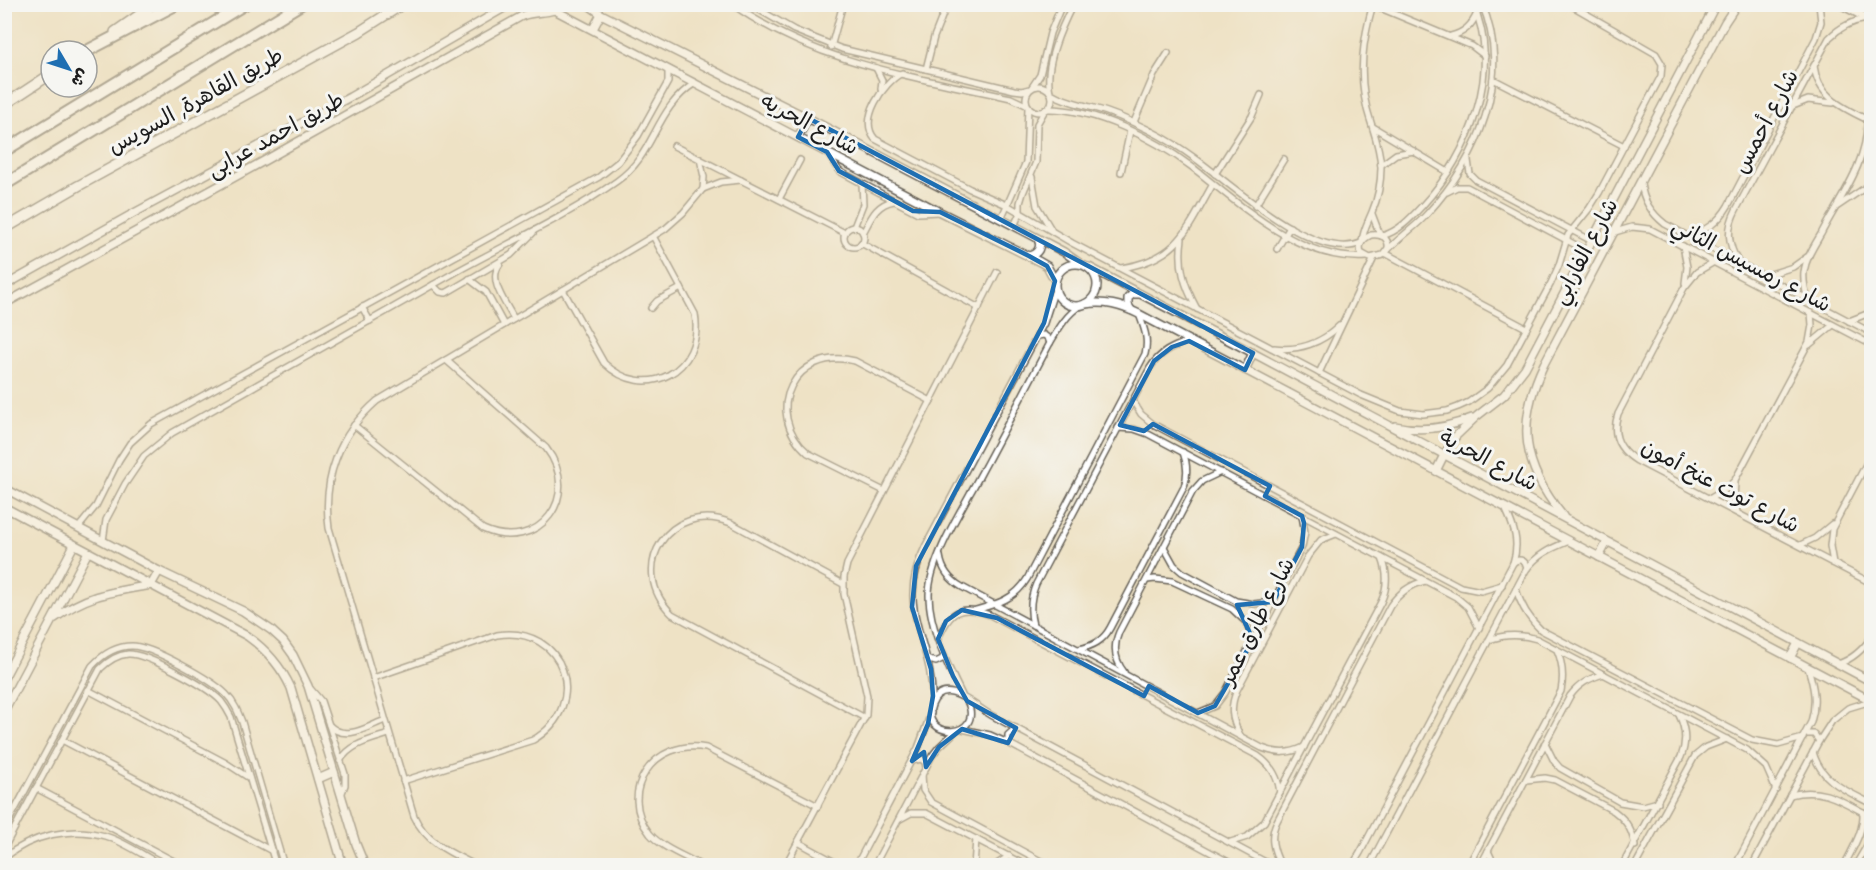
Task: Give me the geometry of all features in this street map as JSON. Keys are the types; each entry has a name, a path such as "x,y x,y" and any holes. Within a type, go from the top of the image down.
{"highway":[{"path":"99,43 155,4"},
{"path":"99,45 177,4"},
{"path":"4,151 245,4"},
{"name":"طريق القاهرة, السويس","path":"4,185 301,4"},
{"name":"طريق القاهرة, السويس","path":"4,229 358,32 403,4"},
{"path":"4,105 39,82"},
{"path":"4,194 51,158"}],"street":[{"name":"طريق احمد عرابى","path":"4,286 350,97 511,4"},
{"name":"شارع الحريه","path":"543,4 940,212 1029,256 1047,266 1055,280"},
{"path":"556,11 565,4"},
{"name":"شارع الحريه","path":"586,4 601,14 808,118 1064,252 1081,264"},
{"path":"732,4 775,31 829,54 876,68 1011,98 1035,111 1063,110 1079,113 1128,130 1170,152 1246,211 1285,235 1308,246 1352,258 1374,258 1386,252 1425,216 1441,197 1469,154 1489,103 1493,79 1492,36 1482,4"},
{"path":"748,4 783,25 831,45 1014,90 1042,86 1062,99 1131,121 1172,143 1256,206 1290,226 1317,240 1349,247 1371,235 1381,235 1397,230 1430,197 1449,172 1462,148 1473,123 1481,90 1485,56 1483,34 1473,4"},
{"path":"829,54 843,4"},
{"path":"926,69 934,38 947,4"},
{"path":"1001,219 1026,162 1028,107 1026,95 1040,75 1050,33 1062,4"},
{"path":"1014,226 1020,213 1020,203 1032,175 1036,156 1037,124 1051,104 1049,78 1054,50 1073,4"},
{"path":"902,73 889,82 871,112 868,124 874,139 978,193 1007,205 1198,310 1376,403 1400,411 1423,414 1447,411 1469,402 1488,388 1504,370 1559,266 1571,230 1589,209 1661,76 1660,58 1651,50 1569,4"},
{"name":"شارع الفارابي","path":"1436,471 1456,436 1504,395 1515,382 1587,251 1716,4"},
{"name":"شارع الفارابي","path":"1566,520 1549,499 1534,471 1527,442 1527,419 1531,397 1540,372 1725,22 1737,4"},
{"name":"شارع أحمس","path":"1689,236 1708,228 1723,215 1816,38 1821,22 1819,4"},
{"path":"1840,4 1870,20"},
{"path":"1366,257 1361,253 1361,242 1380,185 1381,165 1364,90 1362,70 1365,36 1373,5 1451,36 1472,46 1485,56"},
{"name":"طريق احمد عرابى","path":"4,304 522,16 536,11 556,11"},
{"path":"1451,36 1465,31 1477,13"},
{"path":"593,29 601,14"},
{"name":"شارع أحمس","path":"1738,262 1730,246 1731,218 1825,44 1836,32 1851,22 1870,20"},
{"path":"1121,172 1131,121 1168,53"},
{"path":"1814,65 1822,90 1835,103"},
{"path":"876,68 882,80 880,94"},
{"path":"78,528 96,506 130,443 151,424 591,180 618,162 638,136 668,82 668,69"},
{"path":"1493,79 1624,146"},
{"path":"103,541 106,520 118,496 144,456 172,433 433,285 539,228 622,177 638,161 666,110 695,83"},
{"path":"1215,174 1252,116 1261,95"},
{"path":"1792,106 1808,100 1835,103 1870,121 1865,150 1809,256 1804,274 1808,299"},
{"path":"798,137 808,118"},
{"path":"1473,123 1481,127"},
{"path":"1652,127 1666,134"},
{"path":"1373,128 1449,172"},
{"path":"674,146 845,233"},
{"path":"1757,150 1765,155"},
{"path":"1381,165 1396,154 1414,151"},
{"path":"827,152 839,171 862,184 918,213 940,212"},
{"path":"1469,154 1467,165 1472,177 1592,241"},
{"path":"700,159 703,189"},
{"path":"1256,206 1284,159"},
{"path":"779,200 800,160"},
{"path":"1032,175 1037,206 1047,225 1054,232"},
{"path":"1467,187 1468,180 1472,177"},
{"path":"591,180 602,190"},
{"path":"477,866 437,845 423,832 414,816 329,528 328,484 333,463 354,425 377,401 653,236 675,221 703,189 721,182 741,180"},
{"name":"شارع رمسيس الثاني","path":"1641,183 1651,211 1665,224 1872,333"},
{"path":"1834,209 1872,183"},
{"path":"854,227 863,204 862,184"},
{"path":"1120,268 1147,262 1166,252 1182,239 1213,184"},
{"path":"1441,197 1457,187 1467,187 1587,251"},
{"path":"863,232 876,210 886,203 895,201"},
{"path":"863,204 876,210"},
{"path":"1516,213 1520,204"},
{"path":"1371,214 1381,235 1387,240 1386,252"},
{"path":"1660,234 1665,224"},
{"path":"1277,249 1290,226"},
{"path":"854,227 860,228 864,238 856,246 850,246 846,242 845,233 854,227"},
{"name":"شارع رمسيس الثاني","path":"1615,232 1623,228 1641,227 1660,234 1872,345"},
{"path":"433,285 440,292 446,293 501,262 539,228"},
{"path":"563,290 604,363 621,376 653,381 674,372 689,357 694,347 697,336 695,314 653,236"},
{"path":"1029,256 1039,250 1038,239"},
{"path":"1182,239 1180,265 1182,277 1198,310"},
{"path":"861,243 979,308"},
{"name":"شارع توت عنخ أمون","path":"1683,246 1687,267 1684,288"},
{"path":"1386,252 1526,328"},
{"path":"1764,276 1793,267 1809,256"},
{"path":"1318,373 1374,258"},
{"path":"501,262 495,271 494,279 514,319"},
{"name":"شارع توت عنخ أمون","path":"1714,262 1697,272 1684,288 1618,414 1615,421 1615,435 1621,448 1631,457 1871,583"},
{"path":"874,866 926,767 939,747 959,730 969,719 971,713 938,639 929,596 932,575 960,513 1050,343 1072,311 1095,295 1096,278 1089,267 1072,263 1064,266 1058,273 1044,323 920,556 912,586 914,618 932,678 932,718 939,728 950,732 959,730 981,732 1008,742 1236,866"},
{"name":"شارع الحرية","path":"1089,267 1872,682"},
{"path":"785,866 865,718 867,709 867,696 844,594 843,584 849,558 997,272"},
{"path":"469,279 486,292 504,325"},
{"path":"486,292 497,285"},
{"path":"651,308 657,301 681,288"},
{"path":"1055,289 1058,297 1064,303 1072,306 1083,305"},
{"path":"1131,310 1128,298 1133,294 1140,294"},
{"name":"شارع الحرية","path":"1083,305 1105,302 1139,314 1872,701"},
{"path":"362,307 370,321"},
{"path":"1849,321 1872,312"},
{"path":"1711,498 1735,480 1806,348 1812,331 1811,313"},
{"path":"938,639 946,621 951,616 962,610 976,610 1011,597 1024,585 1145,354 1147,335 1139,314"},
{"path":"1270,348 1294,348 1308,345 1333,332 1343,322"},
{"path":"1806,348 1833,325"},
{"path":"1036,336 1044,335 1050,343"},
{"path":"1033,625 1030,607 1033,590 1150,368 1165,351 1189,341"},
{"path":"1535,348 1549,355"},
{"path":"1245,369 1253,353"},
{"path":"884,491 808,453 798,445 787,423 786,404 790,387 807,367 831,358 843,358 855,361 931,401"},
{"path":"354,425 483,530 493,534 516,536 537,528 546,520 558,501 560,479 553,457 546,448 446,360"},
{"path":"1141,363 1148,363 1150,368"},
{"path":"1133,401 1141,414 1153,424 1461,587 1482,591 1502,585"},
{"path":"997,411 1010,418"},
{"name":"شارع الفارابي","path":"1383,423 1409,429 1423,429 1450,426 1477,416"},
{"path":"1148,434 1148,427 1153,424"},
{"path":"1118,428 1134,429 1148,434 1456,597 1468,607 1479,628"},
{"path":"1078,649 1095,644 1110,628 1181,493 1187,474 1183,452"},
{"path":"1833,563 1830,537 1835,521 1872,453"},
{"path":"1091,457 1100,461"},
{"path":"1125,673 1115,653 1119,632 1189,497 1202,481 1221,472"},
{"path":"1735,480 1734,493 1737,512"},
{"path":"1265,496 1270,486"},
{"path":"4,489 159,571 243,611 272,630 283,641 293,655 308,686 358,852 365,866"},
{"path":"105,489 118,496"},
{"path":"1181,493 1187,492 1189,497"},
{"path":"947,505 960,513"},
{"path":"4,507 247,636 269,653 291,688 343,866"},
{"path":"1352,866 1513,563 1517,546 1516,536 1505,508"},
{"name":"شارع طارق عمر","path":"1198,713 1215,706 1225,693 1300,552 1305,531 1302,516"},
{"path":"843,584 731,523 712,518 692,519 667,534 656,551 652,570 659,599 672,614 865,718"},
{"path":"1799,545 1823,533 1835,521"},
{"name":"شارع طارق عمر","path":"1241,736 1233,721 1234,697 1308,556 1321,540 1336,534"},
{"path":"1369,866 1526,570 1538,556 1569,541"},
{"path":"1599,557 1607,542"},
{"path":"4,678 74,545"},
{"path":"1164,547 1174,565 1191,578 1236,601 1254,604 1273,602"},
{"path":"1300,552 1305,551 1308,556"},
{"path":"4,711 88,552"},
{"path":"940,554 945,571 955,583 1262,748 1287,753 1304,747"},
{"path":"1230,843 1253,833 1268,815 1381,602 1387,576 1382,558"},
{"path":"1513,563 1522,560 1526,563 1526,570"},
{"path":"151,585 159,571"},
{"path":"1187,587 1184,581 1191,578"},
{"path":"1147,580 1163,579 1187,587 1232,609 1246,622 1253,640"},
{"path":"1281,866 1272,840 1277,821 1390,606 1408,587 1426,581"},
{"path":"53,620 85,600 103,593 151,585"},
{"path":"1024,585 1027,590 1033,590"},
{"path":"1456,597 1461,594 1461,587"},
{"path":"1516,589 1528,617 1541,630 1752,740 1778,745 1814,734 1819,741"},
{"path":"1381,602 1388,600 1390,606"},
{"path":"1232,609 1237,606 1236,601"},
{"path":"976,610 997,618 1258,756 1276,775 1280,792"},
{"path":"1110,628 1113,634 1119,632"},
{"path":"1537,639 1537,632 1541,630"},
{"path":"373,678 507,633 526,636 543,644 556,658 564,676 565,695 560,714 549,729 541,735 533,740 403,781"},
{"path":"1489,640 1509,635 1537,639 1604,674 1747,750 1766,766 1776,790"},
{"path":"1838,664 1856,655 1872,636"},
{"path":"1790,658 1798,643"},
{"path":"4,830 92,666 109,652 130,646 141,647 159,654 210,682 227,695 238,712 284,866"},
{"path":"1468,866 1561,691 1562,665 1556,649"},
{"path":"4,848 100,669 113,658 131,654 148,658 206,690 221,701 231,717 276,866"},
{"path":"928,660 936,662 944,656"},
{"path":"1735,866 1811,722 1815,702 1813,683 1808,668"},
{"path":"1480,866 1570,696 1588,679 1604,674"},
{"path":"1337,685 1346,690"},
{"path":"308,686 319,698 340,761 345,781 341,795"},
{"path":"1144,696 1149,686"},
{"path":"1643,695 1647,686"},
{"path":"88,690 226,763 249,778"},
{"path":"1561,691 1567,691 1570,696"},
{"path":"856,866 912,761 923,737 935,700 945,693 958,693 1016,728 1273,866"},
{"path":"1225,693 1229,697 1234,697"},
{"path":"1752,866 1832,721 1848,708 1872,701"},
{"path":"1623,866 1681,758 1685,730 1678,713"},
{"path":"329,725 338,732 350,733 385,720"},
{"path":"1008,742 1010,732 1016,728"},
{"path":"350,733 354,746"},
{"path":"340,761 354,746 389,734"},
{"path":"1635,866 1690,763 1706,747 1727,739"},
{"path":"62,740 272,851"},
{"path":"1747,750 1752,746 1752,740"},
{"path":"1545,743 1554,761 1568,774 1620,802 1635,806 1658,802"},
{"path":"702,866 657,841 641,817 638,798 642,779 652,763 668,751 687,746 706,748 818,806"},
{"path":"1258,756 1263,753 1262,748"},
{"path":"1813,752 1824,775 1838,786 1872,804"},
{"path":"1413,753 1425,759"},
{"path":"226,763 237,761 243,756"},
{"path":"1681,758 1688,759 1690,763"},
{"path":"912,761 921,759 925,762 926,767"},
{"path":"318,779 334,772"},
{"path":"922,774 921,782 926,797 932,802 1050,866"},
{"path":"1564,784 1563,779 1568,774"},
{"path":"1526,780 1545,778 1564,784 1614,812 1629,826 1635,846"},
{"path":"29,784 183,866"},
{"path":"1832,796 1833,790 1838,786"},
{"path":"1509,789 1518,794"},
{"path":"254,794 262,790"},
{"path":"1790,795 1811,792 1832,796 1872,817"},
{"path":"257,804 265,801"},
{"path":"1614,812 1620,807 1620,802"},
{"path":"940,819 940,815 945,810"},
{"path":"898,820 911,813 919,812 940,819 1027,866"},
{"path":"1844,866 1860,834 1863,812"},
{"path":"1268,815 1267,820 1270,823 1277,821"},
{"path":"4,858 21,846 37,839 71,832 88,833 117,841 163,866"},
{"path":"117,841 121,833"},
{"path":"1855,866 1872,837"},
{"path":"974,866 976,839"},
{"path":"798,842 842,866"},
{"path":"1363,847 1367,854 1375,853"},
{"path":"1488,851 1495,866"},
{"path":"994,866 1009,856"},
{"path":"1223,858 1225,866"}],"highlighted area":[{"path":"808,118 1253,353 1245,370 1189,341 1172,347 1154,361 1120,425 1144,431 1153,424 1270,486 1265,496 1302,516 1304,523 1302,547 1273,602 1237,605 1253,640 1215,706 1198,713 1149,686 1144,696 997,618 962,610 946,621 938,639 953,676 967,701 1016,728 1008,743 962,729 939,747 926,767 924,752 912,761 928,724 933,696 931,669 912,607 916,566 1044,323 1055,281 1047,266 1029,256 940,212 913,211 839,171 827,152 798,137"}]}
